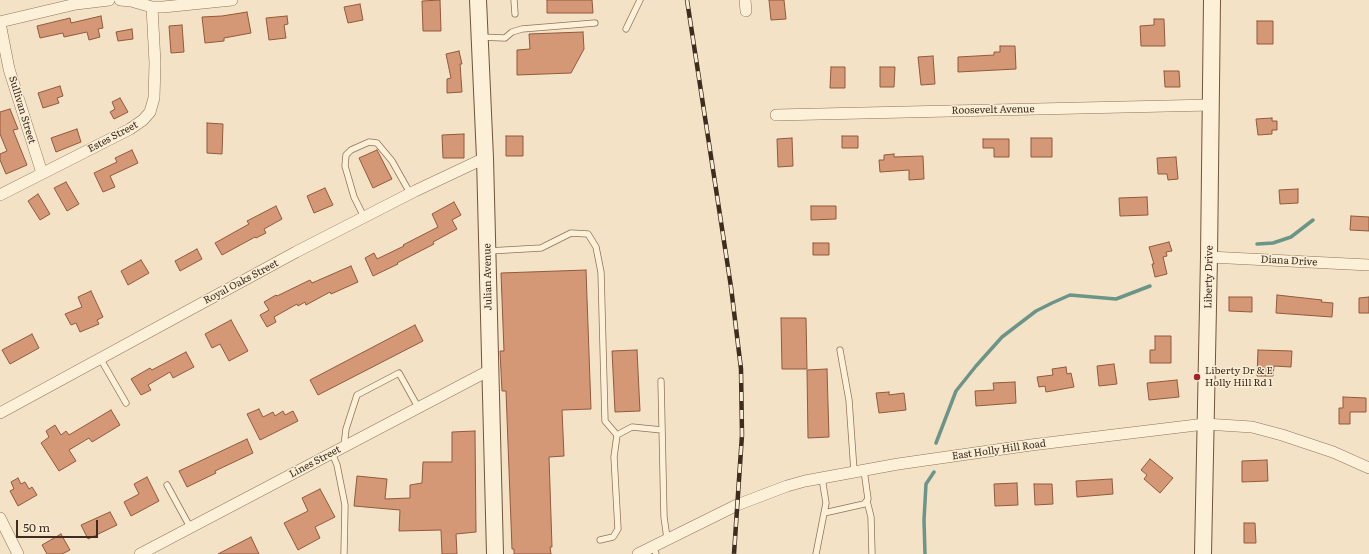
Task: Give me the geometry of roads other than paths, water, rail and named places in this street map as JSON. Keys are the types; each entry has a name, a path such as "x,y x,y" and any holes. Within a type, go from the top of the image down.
{"street":[{"path":"0,22 76,4 109,0"},
{"path":"120,0 131,1 152,7 232,0"},
{"name":"Julian Avenue","path":"478,0 485,158 495,554"},
{"name":"Liberty Drive","path":"1203,554 1212,0"},
{"name":"Estes Street","path":"0,195 130,129 143,120 150,112 154,98 155,63 152,7"},
{"name":"Sullivan Street","path":"0,22 2,44 17,97 42,173"},
{"name":"Roosevelt Avenue","path":"776,115 1211,105"},
{"name":"Royal Oaks Street","path":"0,413 296,252 485,158"},
{"name":"Diana Drive","path":"1209,257 1369,265"},
{"name":"Lines Street","path":"140,554 490,370"},
{"name":"East Holly Hill Road","path":"638,554 655,550 667,538 737,504 787,486 859,470 1030,445 1205,424 1252,427 1275,433 1333,452 1369,468"},
{"path":"0,518 18,554"}],"lane":[{"path":"514,0 515,14"},
{"path":"626,29 640,0"},
{"path":"480,38 505,38 512,32 522,28 595,23"},
{"path":"364,217 354,197 345,166 346,155 350,150 369,142 377,143 392,161 410,194"},
{"path":"487,251 541,248 570,233 588,234 596,247 601,272 605,421 617,435 614,457 618,529 614,537 600,540"},
{"path":"840,350 859,470 868,499 867,501 871,517 872,554"},
{"path":"100,358 126,404"},
{"path":"344,446 346,428 357,395 399,373 418,407"},
{"path":"661,381 664,517 667,538"},
{"path":"617,435 632,427 662,430"},
{"path":"332,453 337,465 345,505 344,554"},
{"path":"816,554 826,503 822,478"},
{"path":"167,485 190,527"},
{"path":"824,513 864,504 867,501"}],"waterway":[{"path":"1257,244 1273,243 1291,237 1313,220"},
{"path":"936,443 956,391 1002,337 1036,311 1070,295 1116,299 1150,286"},
{"path":"925,554 924,520 926,484 934,472"}],"railway":[{"path":"687,0 731,287 741,369 742,435 734,554"}],"place":[{"name":"Liberty Dr & E Holly Hill Rd 1","path":"1197,377"}]}
